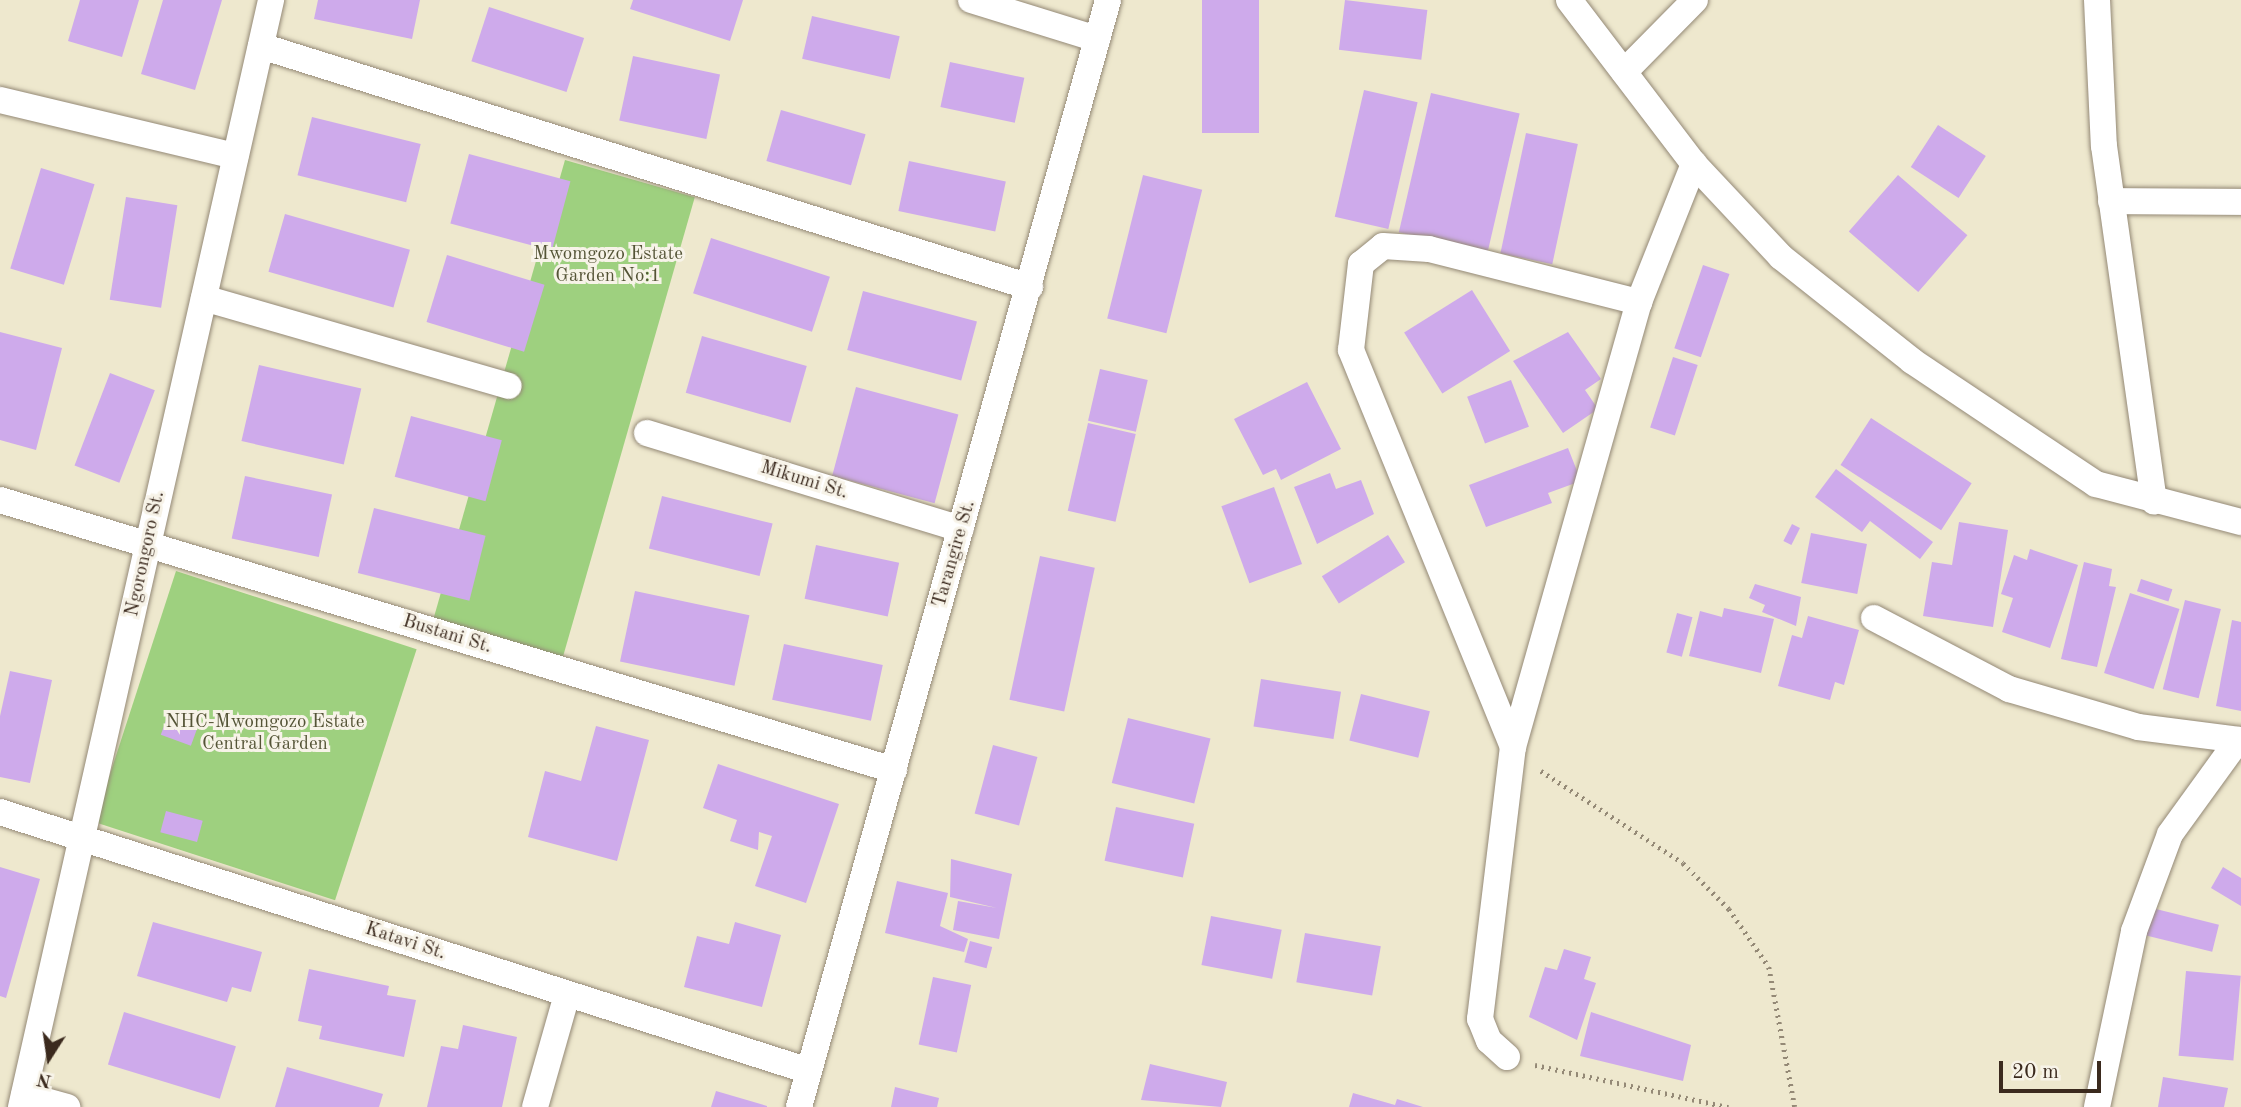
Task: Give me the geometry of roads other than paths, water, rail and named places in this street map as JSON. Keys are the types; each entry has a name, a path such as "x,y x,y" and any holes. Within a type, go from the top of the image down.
{"street":[{"name":"Ngorongoro St.","path":"22,1101 87,837 148,544 271,0"},
{"path":"971,0 1097,38"},
{"name":"Tarangire St.","path":"799,1107 1108,0"},
{"path":"1569,0 1694,164 1781,257 1912,360 2058,464 2154,502 2241,522"},
{"path":"1624,72 1695,0"},
{"path":"2097,0 2111,201 2154,502"},
{"path":"261,46 1030,287"},
{"path":"0,100 236,156"},
{"path":"1507,1057 1489,1041 1480,1019 1513,747 1639,302 1694,164"},
{"path":"2111,201 2241,202"},
{"path":"1513,747 1361,383 1351,350 1361,264 1384,246 1429,249 1639,302"},
{"path":"204,298 509,386"},
{"name":"Mikumi St.","path":"647,433 961,529"},
{"name":"Bustani St.","path":"0,500 894,770"},
{"path":"1874,618 2009,689 2138,727 2239,740 2170,834 2134,931 2097,1107"},
{"name":"Katavi St.","path":"0,812 87,837 809,1072"},
{"path":"535,1107 567,995"},
{"path":"22,1101 67,1107"}],"park label":[{"name":"Mwomgozo Estate Garden No:1","path":"608,266"},
{"name":"NHC-Mwomgozo Estate Central Garden","path":"265,734"}]}
